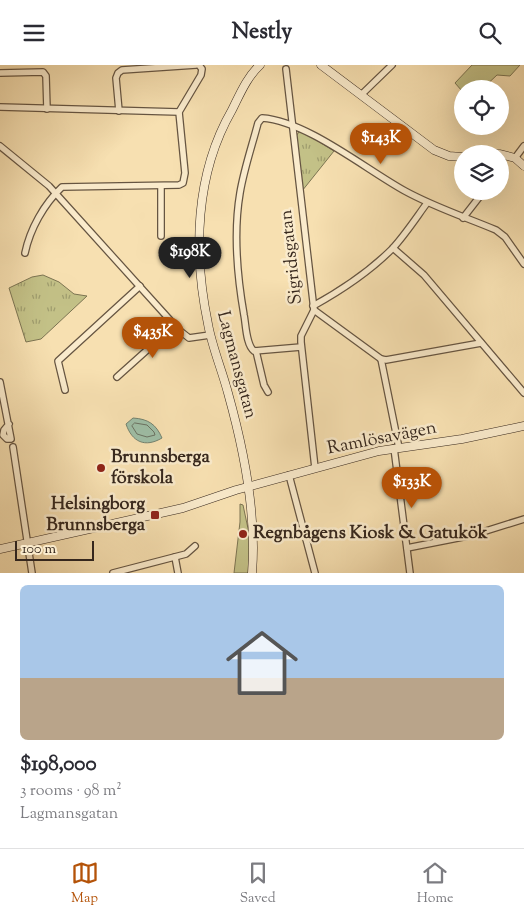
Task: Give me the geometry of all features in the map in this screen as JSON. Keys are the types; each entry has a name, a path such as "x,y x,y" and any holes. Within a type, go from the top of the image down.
{"street":[{"path":"25,253 31,233 56,193 62,187 68,185 180,185 185,177 180,112 201,75 202,69 197,65 122,70 116,78 119,111"},
{"name":"Lagmansgatan","path":"248,80 249,65"},
{"name":"Lagmansgatan","path":"252,573 253,543 248,487 232,408 210,335 203,297 200,267 200,224 202,195 214,147 226,119 248,80 260,65"},
{"path":"322,65 434,150 454,156"},
{"path":"361,95 392,65"},
{"name":"Sigridsgatan","path":"286,69 313,308 301,336 301,347 315,468"},
{"path":"0,73 41,71 44,73 46,76 47,109"},
{"path":"0,107 180,112"},
{"path":"301,347 256,351 250,347 239,280 237,228 240,194 260,120 267,119 292,125 311,134 427,203 496,230 505,237 524,264"},
{"path":"0,146 56,193 175,325 189,338 210,335"},
{"path":"515,158 524,146"},
{"path":"509,156 515,158 524,166"},
{"path":"161,186 161,236"},
{"path":"463,218 477,200"},
{"path":"427,203 393,248 356,281 313,308 386,361 481,343"},
{"path":"393,248 424,275 524,393"},
{"path":"65,391 58,361 140,286"},
{"path":"117,377 175,325"},
{"path":"256,351 264,385 268,392"},
{"path":"381,359 396,448 410,573"},
{"path":"0,382 9,423"},
{"name":"Ramlösavägen","path":"0,549 183,508 289,475 396,448 469,437 524,426"},
{"path":"13,447 32,573"},
{"path":"289,475 315,573"},
{"path":"407,548 473,535 524,519"},
{"path":"113,573 186,554 195,546"},
{"path":"175,557 178,573"}],"green space":[{"path":"472,65 520,65 510,76 497,75 492,80 458,80"},
{"path":"302,131 334,151 302,191 296,136"},
{"path":"43,275 59,282 74,294 87,296 41,339 26,342 9,288 32,277"},
{"path":"240,504 243,505 250,538 249,573 234,573 240,522"}],"water":[{"path":"133,418 151,423 162,438 150,443 136,439 126,424"}],"place":[{"name":"Brunnsberga förskola","path":"101,468"},
{"name":"Helsingborg Brunnsberga","path":"155,515"},
{"name":"Regnbågens Kiosk & Gatukök","path":"243,534"}]}
